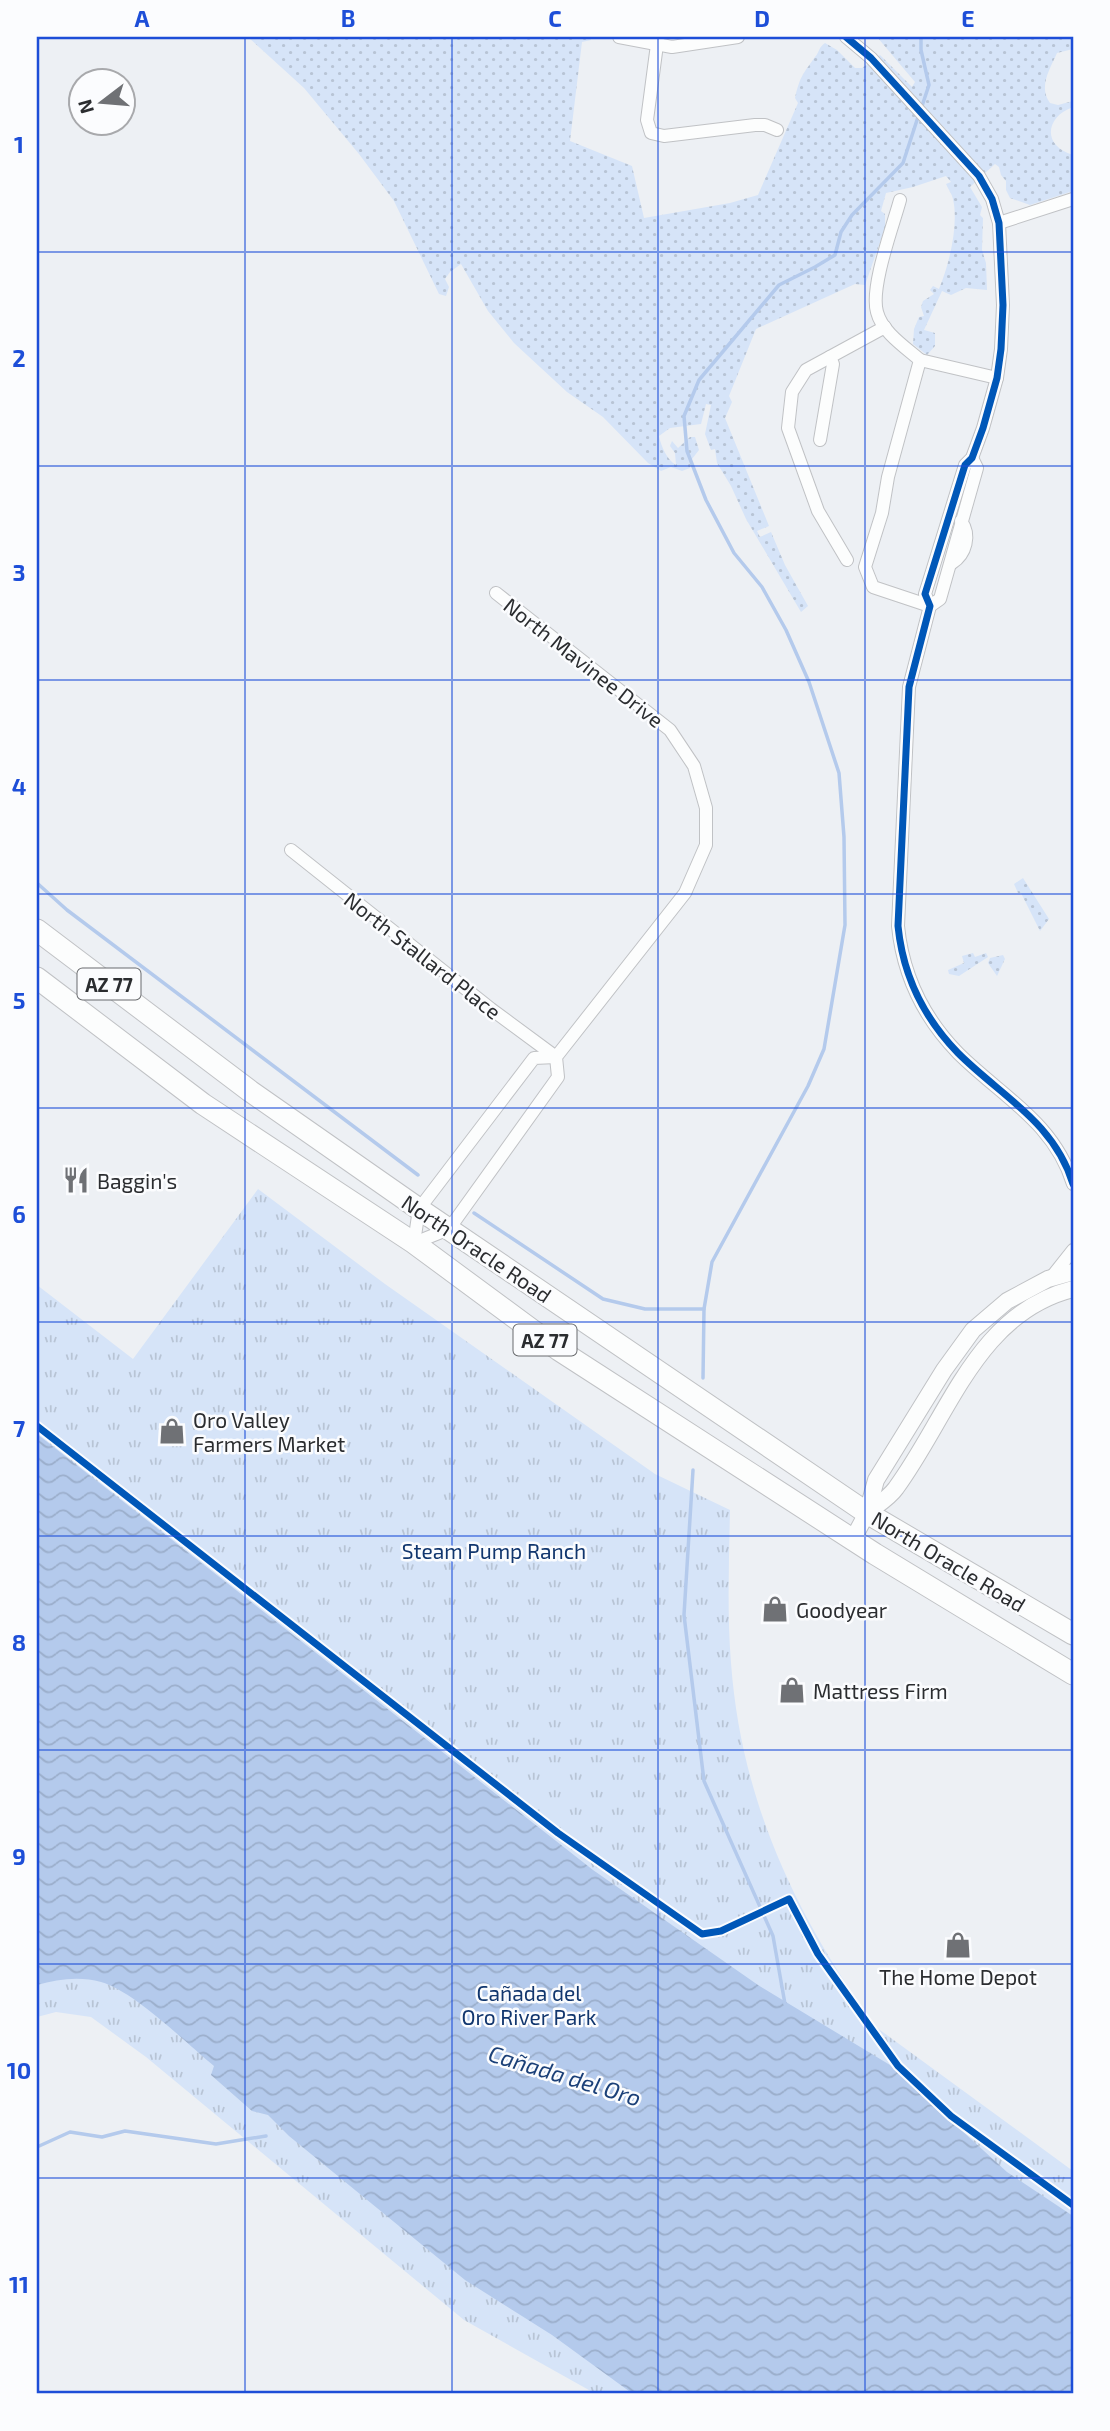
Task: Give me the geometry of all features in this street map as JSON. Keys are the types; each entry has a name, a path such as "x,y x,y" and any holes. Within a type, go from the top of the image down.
{"highway":[{"name":"North Oracle Road","path":"37,930 250,1091 419,1209 867,1513 1073,1634"},
{"name":"North Oracle Road","path":"37,978 203,1104 414,1243 559,1350 853,1539 1073,1674"}],"street":[{"path":"619,37 689,45 738,37"},
{"path":"846,37 871,58 979,176 992,199 999,223 1003,305 997,378 972,458 965,465 925,594 930,606 909,687 898,926 900,949 918,1002 937,1030 960,1055 1027,1112 1048,1135 1067,1164 1073,1184"},
{"path":"658,41 647,120 651,133 660,136 755,125 765,125 777,130"},
{"path":"999,223 1073,199"},
{"path":"900,200 877,284 877,312 885,327 920,360 997,378"},
{"path":"847,560 818,511 788,428 792,392 806,370 885,327"},
{"path":"820,440 833,364 830,357"},
{"path":"920,360 888,477 882,513 865,567 873,587 930,606"},
{"path":"930,606 940,599 950,564 977,468 972,458"},
{"name":"North Mavinee Drive","path":"496,593 670,730 694,766 706,808 706,845 685,893 556,1057"},
{"name":"North Stallard Place","path":"291,850 491,1010 556,1057"},
{"path":"556,1057 558,1077 449,1229 414,1243 419,1209 534,1058 556,1057"},
{"path":"1050,1279 1073,1250"},
{"path":"853,1539 867,1513 876,1480 944,1370 973,1331 1007,1301 1050,1279 1073,1272"},
{"path":"867,1513 895,1490 989,1342 1018,1314 1051,1295 1073,1289"}],"green space":[{"path":"248,37 590,37 591,40 582,42 570,141 632,166 644,218 730,203 758,195 798,103 795,98 800,80 825,43 837,50 855,68 862,68 880,55 912,87 915,82 877,37 1073,37 1073,49 1057,53 1046,78 1045,91 1050,103 1058,105 1073,101 1073,107 1057,117 1051,131 1056,145 1073,155 1073,191 1030,205 1010,198 1006,181 995,164 970,187 982,207 982,250 986,263 987,290 966,288 951,295 942,291 924,330 935,333 935,346 927,355 913,344 914,329 919,317 924,316 921,307 923,301 934,294 930,290 933,286 939,289 952,245 955,209 946,184 951,182 946,176 886,193 881,211 885,214 885,228 865,285 855,284 756,329 729,396 732,402 725,418 769,526 757,531 760,537 771,532 785,565 808,606 801,612 746,519 717,463 715,449 711,450 705,434 711,405 706,404 701,424 670,428 659,436 665,452 676,465 675,453 670,446 672,441 678,448 690,437 695,437 699,450 692,459 690,468 682,471 671,467 661,471 648,463 603,417 567,392 514,343 488,311 461,264 445,279 449,287 446,296 439,294 394,201 304,88"},
{"path":"1023,878 1049,919 1040,931 1014,884"},
{"path":"973,953 975,957 986,953 988,957 959,976 949,974 948,970 964,963 962,956"},
{"path":"1003,955 1005,959 997,976 988,963 990,958"},
{"name":"Cañada del Oro River Park","path":"258,1189 385,1284 655,1474 730,1510 729,1625 737,1713 746,1760 775,1851 817,1936 870,2019 869,2022 1073,2171 1073,2394 596,2394 464,2320 146,2057 91,2017 56,2012 37,2017 37,1285 133,1359"}],"water":[{"name":"Cañada del Oro River Park","path":"37,1434 593,1870 758,1985 890,2065 1007,2172 1073,2216 1073,2394 633,2394 552,2335 465,2280 289,2136 268,2115 252,2111 211,2075 214,2066 129,1996 114,1987 85,1979 37,1985"}],"waterway":[{"path":"921,37 921,50 929,85 921,109"},
{"path":"703,1378 704,1309 712,1262 808,1086 824,1049 845,925 844,837 839,773 809,682 786,630 762,587 734,553 706,500 687,451 684,416 699,380 779,285 835,255 841,232 852,215 903,163 918,117"},
{"path":"37,883 67,910 418,1175"},
{"path":"474,1213 603,1299 645,1309 704,1309"},
{"path":"693,1470 684,1615 704,1781 773,1936 785,2004"},
{"path":"37,2147 70,2132 102,2137 125,2131 216,2144 266,2136"}],"cycle path":[{"path":"846,37 871,58 979,176 992,199 999,223 1003,305 997,378 972,458 965,465 925,594 930,606 909,687 898,926 901,944 910,979 935,1025 958,1053 1040,1127 1053,1143 1073,1184"},
{"path":"37,1426 558,1833 702,1934 721,1931 789,1899 818,1954 898,2066 951,2116 1073,2205"}],"place":[{"name":"Baggin's","path":"76,1180"},
{"name":"Oro Valley Farmers Market","path":"172,1431"},
{"name":"Goodyear","path":"775,1609"},
{"name":"Mattress Firm","path":"792,1690"},
{"name":"The Home Depot","path":"958,1945"}],"park label":[{"name":"Steam Pump Ranch","path":"494,1550"}],"water label":[{"name":"Cañada del Oro","path":"565,2075"}]}
